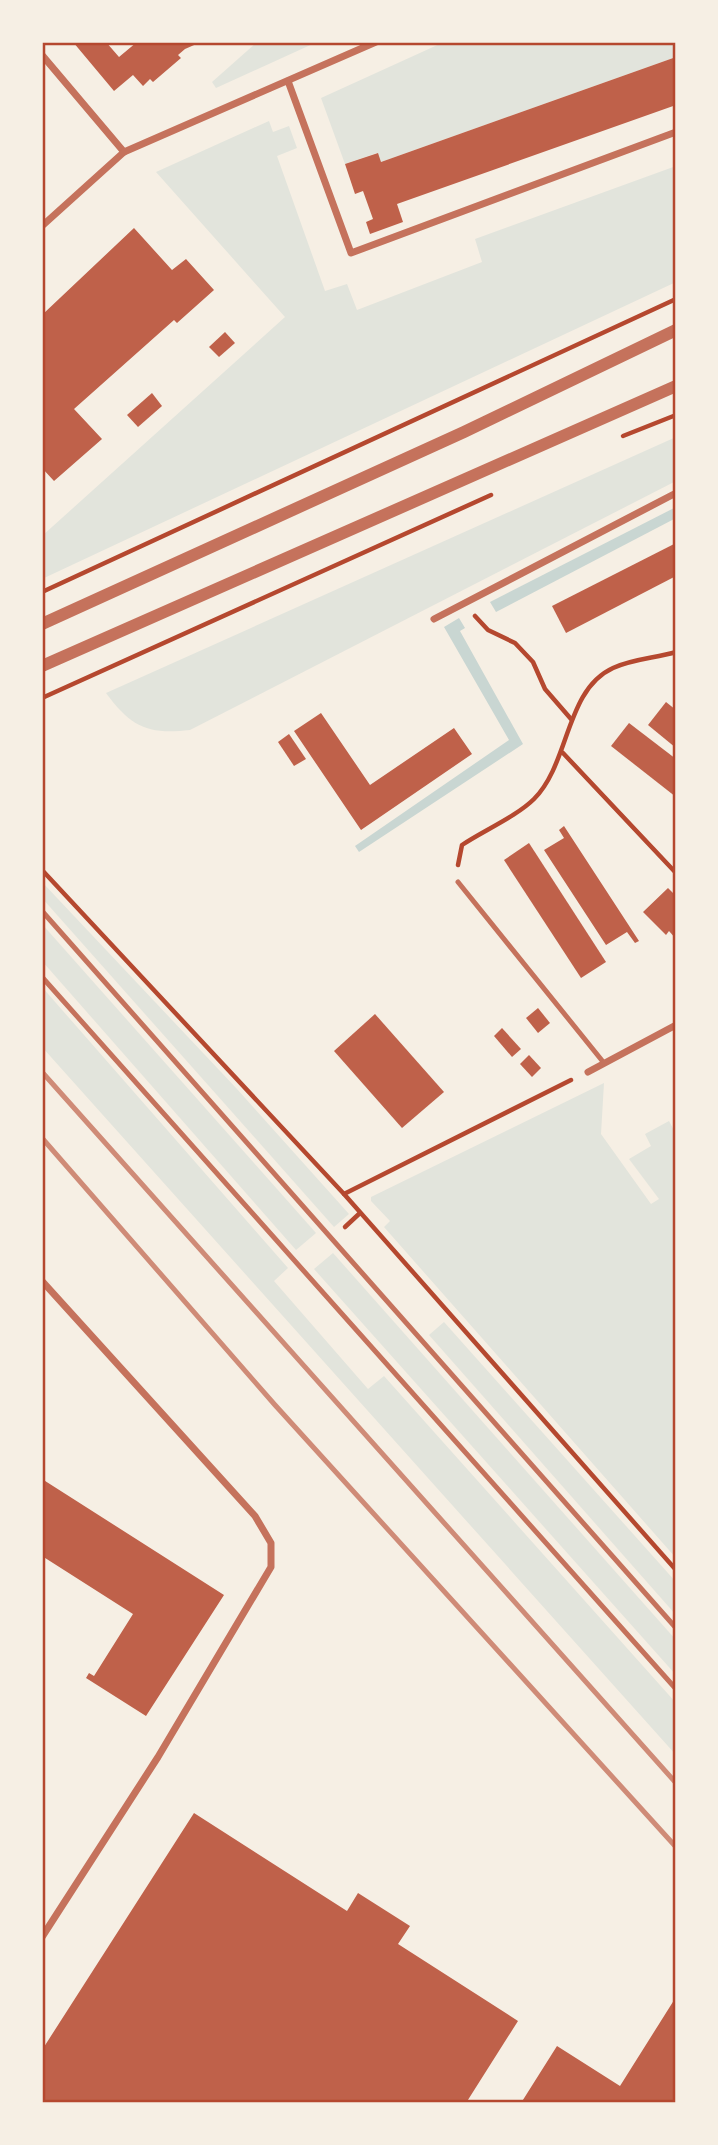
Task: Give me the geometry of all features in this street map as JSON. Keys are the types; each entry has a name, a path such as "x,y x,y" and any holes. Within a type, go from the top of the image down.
{"street":[{"path":"42,226 124,152 376,42"},
{"path":"42,55 124,152"},
{"path":"288,81 351,253 676,132"},
{"path":"42,624 464,432 676,330"},
{"path":"42,666 676,386"},
{"path":"434,619 676,493"},
{"path":"588,1072 676,1025"},
{"path":"42,1281 255,1516 271,1543 271,1567 158,1757 42,1937"}],"lane":[{"path":"458,882 604,1063"},
{"path":"42,911 676,1628"},
{"path":"42,976 676,1689"}],"path":[{"path":"42,592 676,299"},
{"path":"618,438 676,415"},
{"path":"42,698 494,494"},
{"path":"463,603 488,630 515,643 533,663 545,689 570,719"},
{"path":"458,882 457,866 462,845 533,800 551,778 563,753 570,719 596,680 613,668 676,652"},
{"path":"563,753 676,873"},
{"path":"42,870 344,1194 676,1570"},
{"path":"344,1194 588,1072"},
{"path":"354,1219 360,1213"}],"shaded area":[{"path":"257,42 317,42 216,88 212,82"},
{"path":"444,42 676,42 676,57 381,162 377,153 345,164 321,98"},
{"path":"269,121 273,132 289,126 297,148 277,156 325,291 347,284 357,310 482,262 475,239 676,166 676,282 42,579 42,536 285,317 156,172"},
{"path":"676,437 676,481 190,730 163,731 142,726 124,714 106,693"},
{"path":"676,507 676,518 496,612 490,602"},
{"path":"459,618 465,628 460,631 523,744 359,852 355,846 509,740 444,627"},
{"path":"42,882 237,1089 349,1214 334,1227 42,898"},
{"path":"42,924 316,1233 296,1250 42,961"},
{"path":"42,987 288,1268 274,1281 368,1389 384,1376 676,1703 676,1755 42,1047"},
{"path":"604,1083 601,1134 651,1204 659,1199 629,1159 651,1146 645,1134 669,1121 676,1134 676,1558 384,1227 390,1221 371,1201 371,1197"},
{"path":"333,1253 676,1640 676,1675 314,1269"},
{"path":"444,1322 676,1582 676,1615 429,1335"}],"building":[{"path":"73,42 106,42 119,57 137,42 201,42 185,49 178,55 181,58 153,82 150,79 143,86 133,75 114,91"},
{"path":"676,57 676,105 397,204 403,222 370,234 366,222 373,219 363,191 355,194 345,164 378,153 381,162"},
{"path":"134,228 172,270 186,259 214,290 177,323 174,320 74,409 102,439 54,481 42,468 42,315"},
{"path":"225,332 235,343 219,357 209,347"},
{"path":"152,393 162,406 138,427 127,415"},
{"path":"676,543 676,576 566,633 552,606"},
{"path":"666,702 676,710 676,748 648,725"},
{"path":"321,713 370,785 454,728 472,754 361,830 294,731"},
{"path":"629,723 676,759 676,797 611,746"},
{"path":"289,734 306,759 294,766 278,742"},
{"path":"564,826 639,941 635,943 627,932 606,945 544,850 564,838 559,830"},
{"path":"529,843 606,962 581,978 504,860"},
{"path":"668,888 676,896 676,939 669,931 666,935 643,912"},
{"path":"538,1008 550,1023 538,1033 526,1018"},
{"path":"375,1014 444,1092 402,1128 334,1051"},
{"path":"502,1028 521,1049 512,1057 494,1036"},
{"path":"529,1055 541,1068 532,1077 520,1064"},
{"path":"42,1479 224,1595 146,1716 86,1678 89,1673 94,1676 133,1614 42,1556"},
{"path":"194,1813 347,1911 358,1893 410,1926 398,1944 518,2021 466,2103 42,2103 42,2050"},
{"path":"676,1997 676,2103 521,2103 557,2046 620,2086"}],"railway":[{"path":"42,1072 676,1783"},
{"path":"42,1138 275,1405 676,1847"}]}
